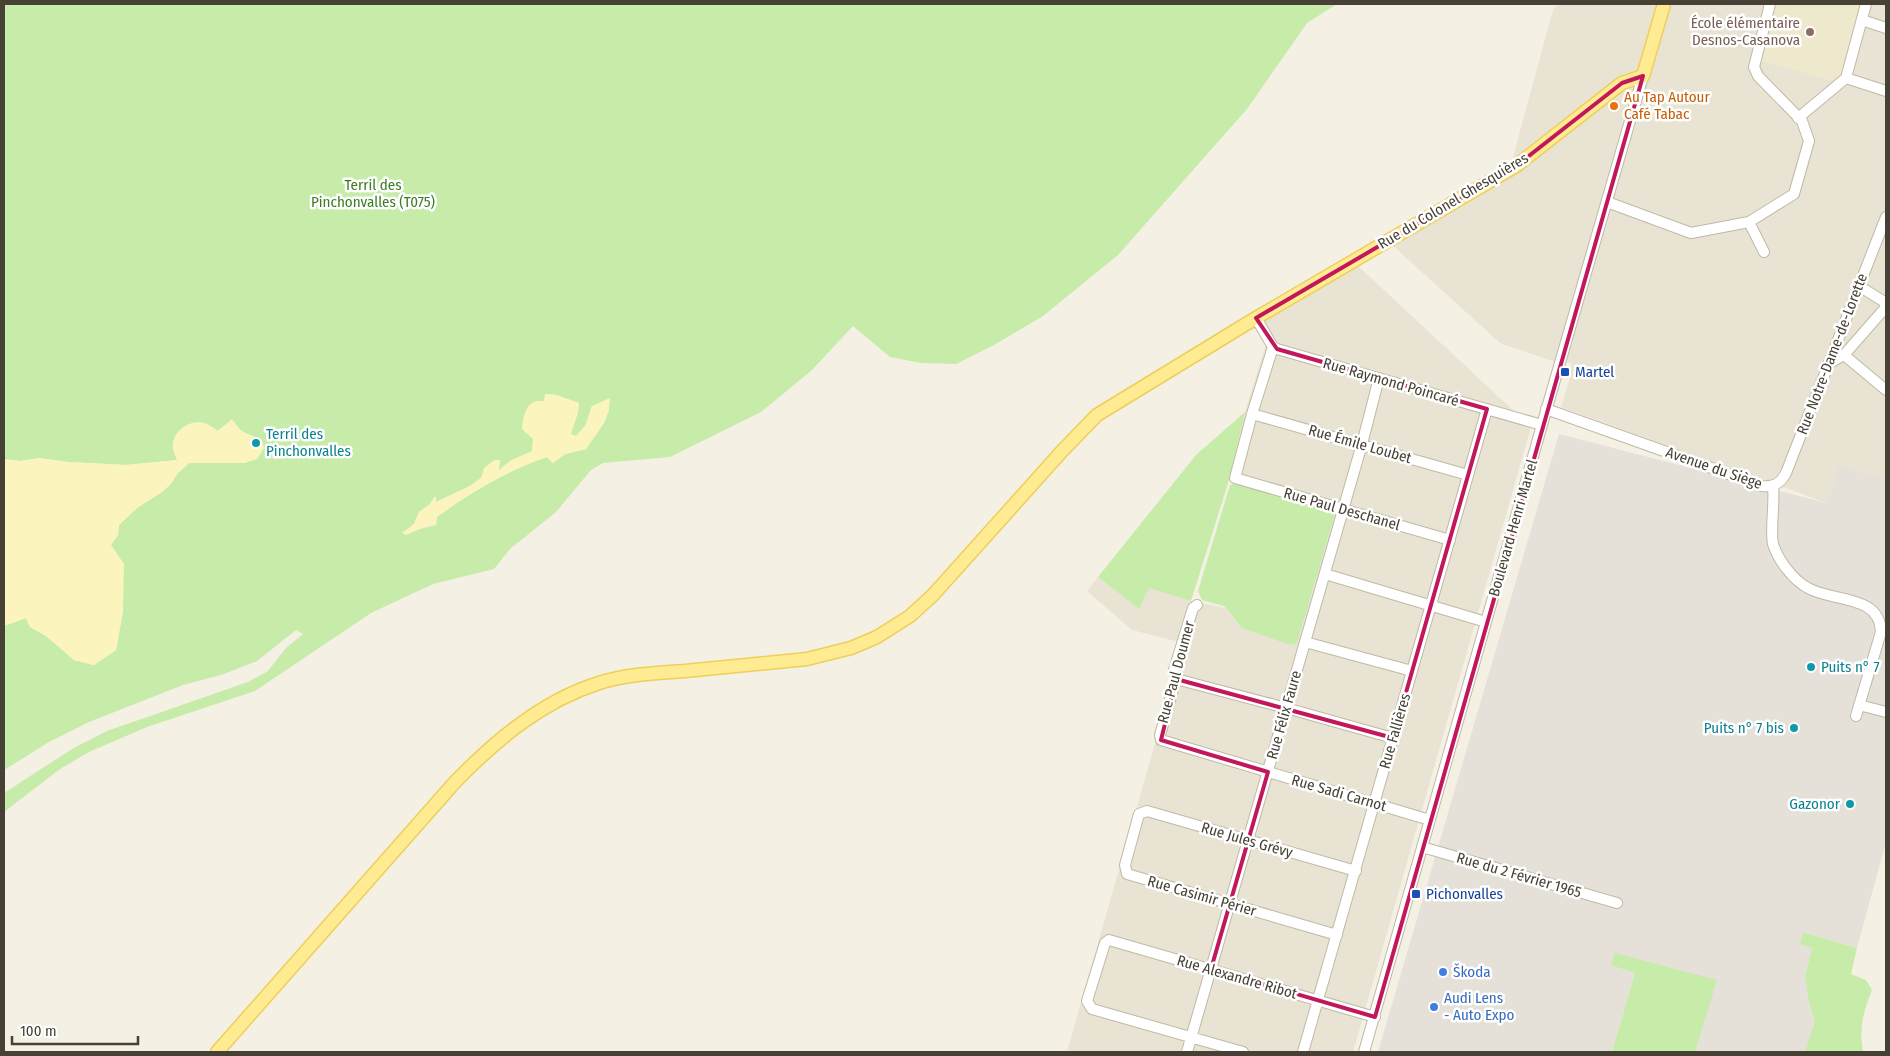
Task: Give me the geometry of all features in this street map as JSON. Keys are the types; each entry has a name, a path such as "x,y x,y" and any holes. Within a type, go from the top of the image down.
{"main road":[{"name":"Boulevard Henri Martel","path":"1643,76 1664,4"},
{"name":"Rue du Colonel Ghesquières","path":"217,1052 455,782 493,744 510,731 552,704 600,683 632,676 807,659 840,652 877,637 910,616 932,595 1063,450 1098,415 1256,318 1516,166 1622,83 1643,76"}],"street":[{"path":"1607,202 1691,233 1749,222 1794,194 1809,140 1802,121 1758,76 1754,67 1770,4"},
{"path":"1798,118 1846,78 1866,4"},
{"path":"1862,20 1886,28"},
{"name":"Boulevard Henri Martel","path":"1364,1052 1546,409 1643,76"},
{"path":"1846,78 1886,91"},
{"name":"Rue Notre-Dame-de-Lorette","path":"1774,486 1782,480 1786,473 1886,217"},
{"path":"1749,222 1764,252"},
{"path":"1828,364 1844,355 1886,306 1883,300 1859,286"},
{"path":"1252,414 1273,347 1256,318"},
{"name":"Rue Raymond Poincaré","path":"1273,347 1542,425"},
{"path":"1844,355 1886,390"},
{"name":"Rue Félix Faure","path":"1188,1052 1362,444 1379,378"},
{"name":"Rue Fallières","path":"1303,1052 1487,409"},
{"name":"Avenue du Siège","path":"1546,409 1762,486 1774,486 1773,543 1789,571 1808,588 1862,604 1872,610 1878,618 1880,632 1856,716"},
{"name":"Rue Émile Loubet","path":"1252,414 1468,475"},
{"name":"Rue Paul Deschanel","path":"1252,414 1235,478 1450,540"},
{"path":"1325,574 1486,622"},
{"name":"Rue Paul Doumer","path":"1161,740 1160,735 1176,679 1174,670 1193,608 1197,605"},
{"path":"1305,642 1412,672"},
{"path":"1176,679 1393,738"},
{"path":"1859,705 1886,712"},
{"name":"Rue Sadi Carnot","path":"1161,740 1430,820"},
{"name":"Rue Jules Grévy","path":"1140,814 1147,811 1356,871"},
{"name":"Rue Casimir Périer","path":"1140,814 1125,865 1127,874 1337,935"},
{"name":"Rue du 2 Février 1965","path":"1422,847 1617,903"},
{"name":"Rue Alexandre Ribot","path":"1192,1038 1092,1009 1089,1006 1087,1001 1102,947 1105,943 1109,940 1375,1017"},
{"path":"1192,1038 1243,1052"}],"highlighted area":[{"path":"1643,76 1375,1017 1211,969 1268,772 1161,740 1176,679 1393,738 1487,409 1277,349 1256,318 1516,166 1622,83"}],"shaded area":[{"path":"1558,4 1775,4 1758,60 1839,82 1862,4 1886,4 1886,479 1838,465 1827,503 1561,407 1571,375 1571,363 1555,362 1500,343 1391,244 1515,161 1513,157 1553,10"},
{"name":"École élémentaire Desnos-Casanova","path":"1775,4 1862,4 1839,82 1758,60"},
{"path":"1357,265 1531,427 1353,1052 1067,1052 1174,677 1179,642 1132,630 1087,591 1098,577 1139,609 1149,588 1191,601 1225,608 1242,628 1335,513 1229,480 1245,412 1266,344 1252,327"},
{"path":"1559,434 1827,503 1838,465 1886,479 1886,842 1857,948 1803,932 1812,948 1805,976 1809,1003 1815,1021 1805,1052 1695,1052 1716,980 1635,973 1612,1052 1378,1052"}],"green space":[{"name":"Terril des Pinchonvalles (T075)","path":"4,4 1337,4 1307,23 1247,109 1118,255 1043,316 994,345 956,364 921,363 890,357 853,326 812,370 761,412 670,457 603,463 591,470 556,512 510,549 494,569 433,584 371,613 255,691 147,727 89,752 60,769 4,812 4,793 72,749 107,731 248,682 268,671 286,648 303,634 296,630 257,661 221,675 183,685 89,722 49,742 4,770 4,626 26,618 30,627 46,636 74,660 94,665 116,650 123,611 111,545 118,535 119,525 137,508 162,492 189,463 257,459 264,448 260,438 244,432 232,420 178,460 126,465 68,462 39,458 21,461 4,459","holes":["546,394 556,395 579,403 570,435 576,436 585,426 592,406 609,410 604,423 586,449 565,454 553,463 547,457 518,468 476,491 437,517 436,525 403,533 414,524 419,512 430,504 435,496 436,502 470,486 481,478 498,471 510,461 532,451 533,439"]},
{"path":"1245,412 1229,480 1191,601 1149,588 1139,609 1098,577 1196,455"},
{"path":"1236,483 1335,513 1297,643 1291,645 1242,628 1224,606 1202,600 1198,591 1230,485"},
{"path":"1803,932 1857,948 1851,974 1866,980 1872,990 1863,1020 1861,1035 1863,1052 1805,1052 1815,1021 1809,1003 1805,976 1812,948 1800,944"},
{"path":"1615,953 1717,980 1695,1052 1612,1052 1635,973 1611,965"}],"sand":[{"path":"545,394 556,395 579,403 578,413 571,434 576,436 585,426 592,406 610,398 609,410 604,423 586,449 565,454 553,463 547,457 518,468 476,491 437,517 436,525 427,526 406,535 402,533 414,524 419,512 430,504 436,496 436,502 470,486 481,478 484,468 494,460 500,460 499,470 510,461 532,451 533,439 522,429 523,418 530,405 534,402 544,401"},
{"path":"232,419 241,431 262,440 264,448 257,459 245,463 189,463 162,492 137,508 119,525 118,535 111,545 124,564 123,611 116,650 94,665 74,660 46,636 30,627 26,618 4,626 4,459 21,461 39,458 68,462 126,465 177,460 173,448 174,440 179,430 188,424 199,422 208,424 218,431"}],"place":[{"name":"École élémentaire Desnos-Casanova","path":"1810,32"},
{"name":"Au Tap Autour Café Tabac","path":"1614,106"},
{"name":"Martel","path":"1565,372"},
{"name":"Terril des Pinchonvalles","path":"256,443"},
{"name":"Puits n° 7","path":"1811,667"},
{"name":"Puits n° 7 bis","path":"1794,728"},
{"name":"Gazonor","path":"1850,804"},
{"name":"Pichonvalles","path":"1416,894"},
{"name":"Škoda","path":"1443,972"},
{"name":"Audi Lens - Auto Expo","path":"1434,1007"}]}
